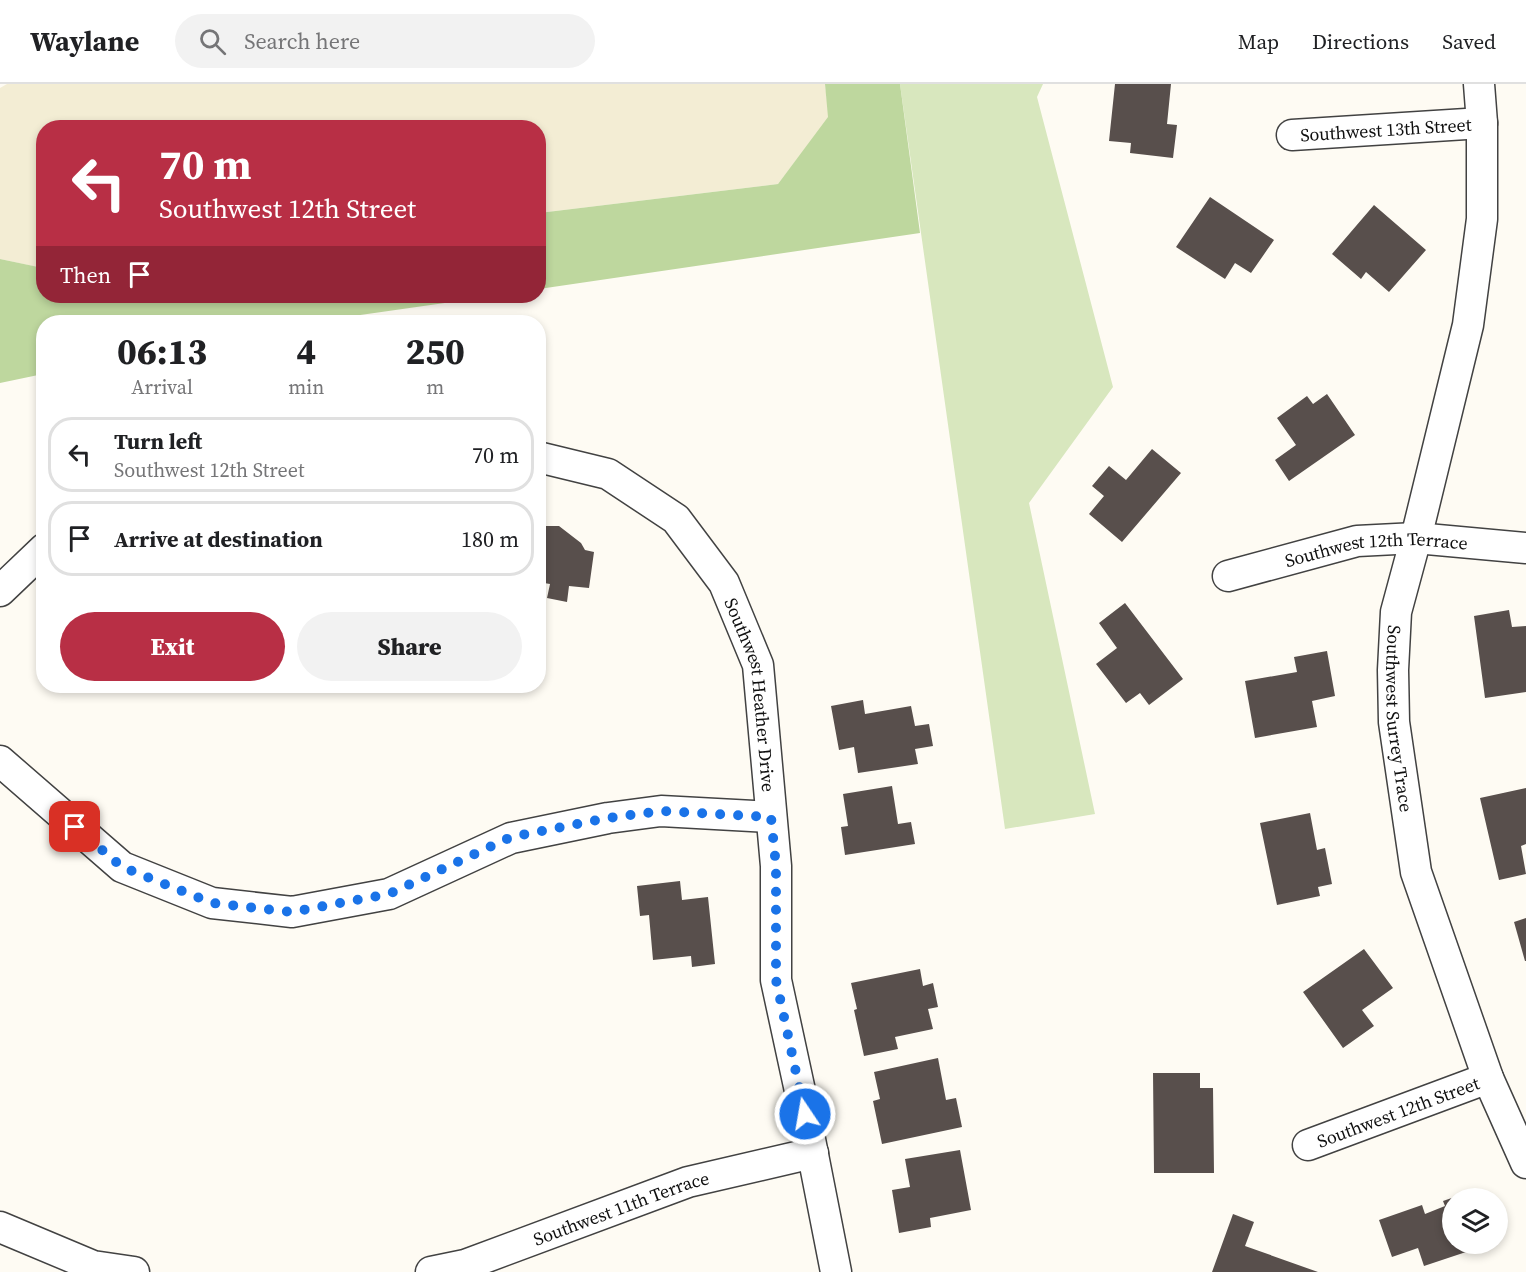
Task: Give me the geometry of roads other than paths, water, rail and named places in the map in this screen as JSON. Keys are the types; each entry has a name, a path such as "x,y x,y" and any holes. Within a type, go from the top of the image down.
{"street":[{"name":"Southwest Surrey Trace","path":"1479,84 1482,123 1482,219 1468,325 1396,612 1393,670 1394,722 1416,872 1488,1078 1526,1163"},
{"name":"Southwest 13th Street","path":"1292,135 1482,123"},
{"name":"Southwest Heather Drive","path":"546,459 608,474 676,519 724,583 758,665 776,866 776,980 836,1272"},
{"name":"Southwest 12th Terrace","path":"1228,576 1357,541 1416,538 1526,548"},
{"path":"0,591 36,557"},
{"path":"0,761 122,867 212,903 292,912 389,894 511,837 597,820 661,811 771,817"},
{"name":"Southwest 12th Street","path":"1308,1145 1488,1078"},
{"name":"Southwest 11th Terrace","path":"431,1272 465,1265 688,1182 813,1153"},
{"path":"0,1227 93,1266 134,1272"}]}
